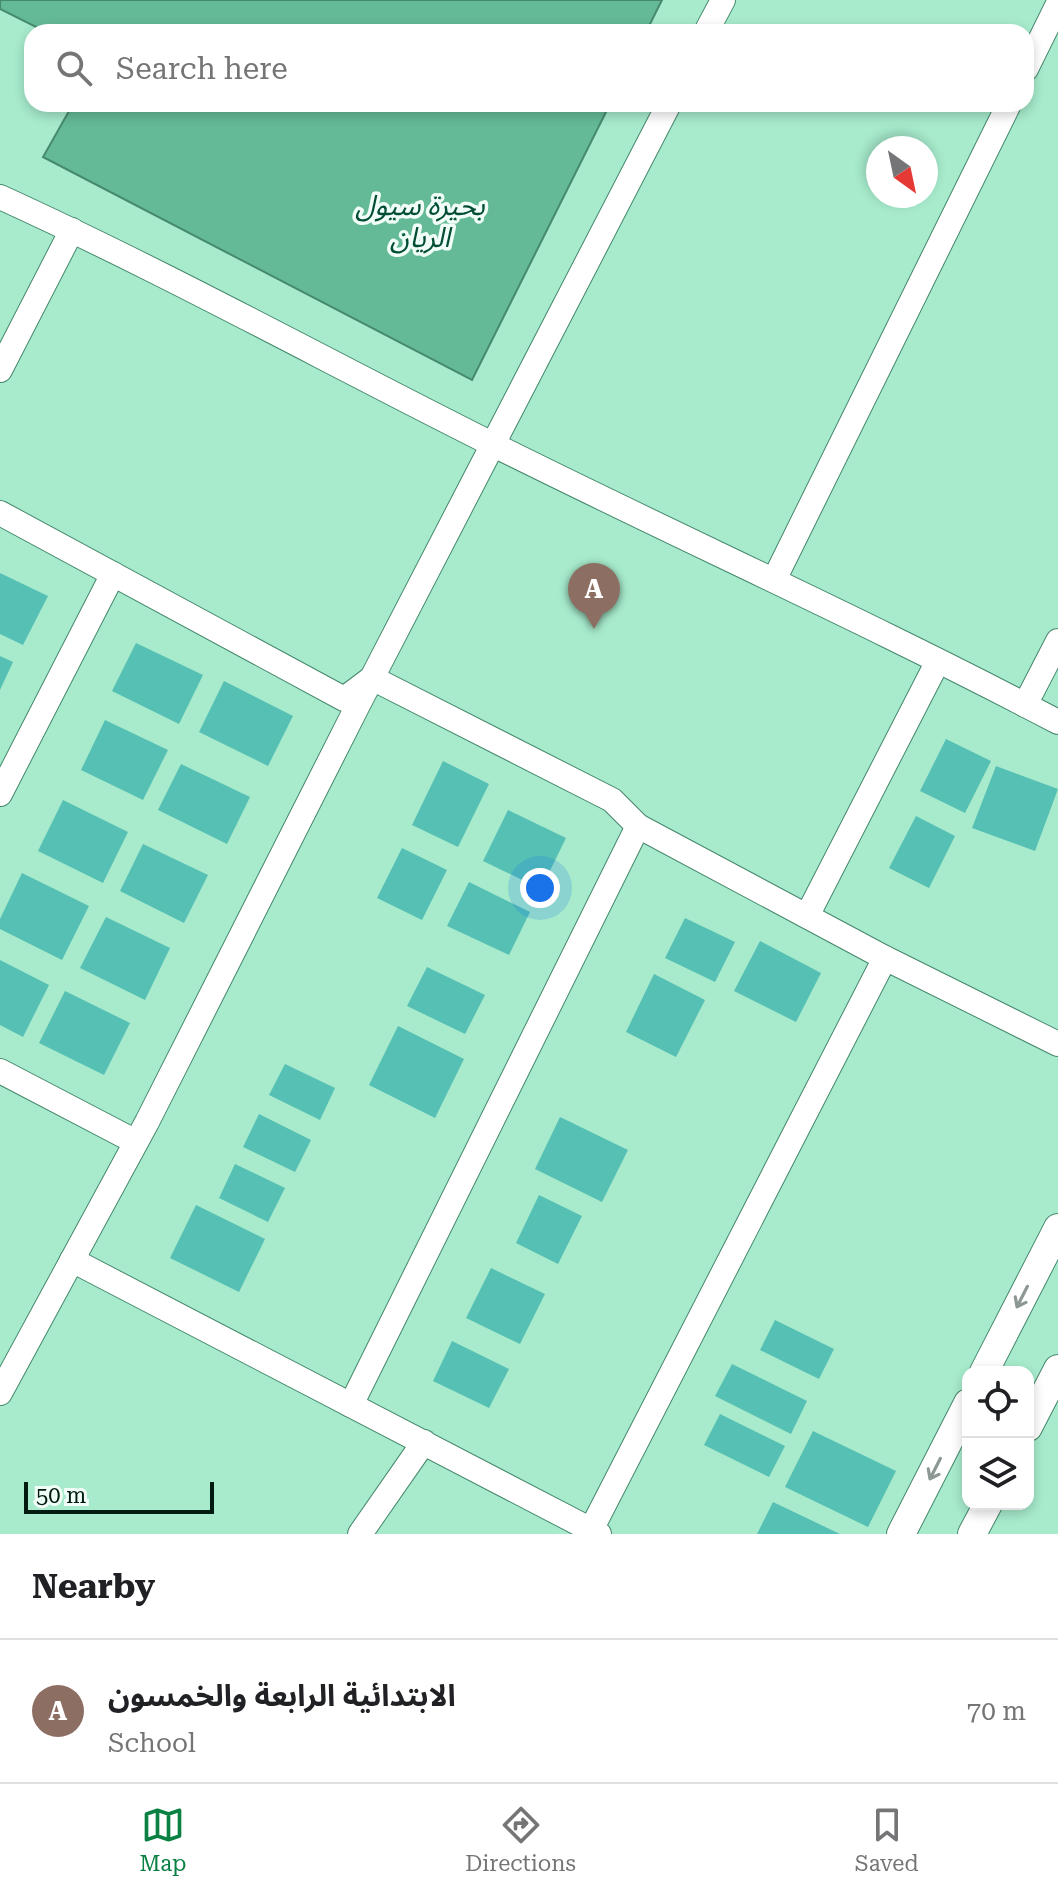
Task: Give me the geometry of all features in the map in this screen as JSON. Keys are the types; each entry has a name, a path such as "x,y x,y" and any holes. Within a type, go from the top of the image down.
{"street":[{"path":"710,24 723,0"},
{"path":"1034,53 1058,4 1052,0"},
{"path":"0,1393 136,1142 665,112"},
{"path":"774,580 1005,112"},
{"path":"0,197 72,230 494,445 1058,722"},
{"path":"0,370 72,230"},
{"path":"0,513 344,699 372,678"},
{"path":"0,794 113,574"},
{"path":"1025,705 1058,641"},
{"path":"807,916 938,661"},
{"path":"372,678 612,800 638,826 885,958 1058,1044"},
{"path":"351,1405 638,826"},
{"path":"72,1260 595,1532 885,958"},
{"path":"0,1071 136,1142"},
{"path":"987,1366 1058,1228"},
{"path":"1034,1415 1058,1369"},
{"path":"901,1534 962,1415"},
{"path":"360,1534 424,1442"},
{"path":"972,1534 985,1510"}],"water":[{"path":"0,0 662,0 650,24 30,24 0,9"},
{"name":"بحيرة سيول الريان","path":"68,112 606,112 472,380 43,157"}],"building":[{"path":"0,573 48,596 23,645 0,634"},
{"path":"136,643 203,675 179,724 112,691"},
{"path":"0,656 13,662 0,690"},
{"path":"224,681 293,716 268,766 199,732"},
{"path":"105,720 168,750 143,800 81,770"},
{"path":"946,739 991,761 965,813 920,791"},
{"path":"443,761 489,784 458,847 412,825"},
{"path":"181,764 250,797 227,844 158,810"},
{"path":"996,766 1058,789 1035,851 972,828"},
{"path":"63,800 128,832 103,883 38,851"},
{"path":"508,810 566,838 541,889 483,861"},
{"path":"916,816 955,836 929,888 889,868"},
{"path":"143,844 208,875 184,923 120,891"},
{"path":"402,848 447,870 422,920 377,898"},
{"path":"22,873 89,906 62,960 0,929 0,919"},
{"path":"469,882 530,912 509,955 447,926"},
{"path":"106,917 170,948 145,1000 80,968"},
{"path":"685,918 735,942 715,982 665,958"},
{"path":"760,941 821,973 796,1022 734,991"},
{"path":"0,960 49,985 23,1037 0,1025"},
{"path":"427,967 485,995 465,1034 407,1006"},
{"path":"654,974 705,1000 676,1057 626,1032"},
{"path":"65,991 130,1023 104,1075 39,1043"},
{"path":"398,1026 464,1059 435,1118 369,1085"},
{"path":"285,1064 335,1088 320,1120 269,1095"},
{"path":"259,1114 311,1140 295,1172 243,1147"},
{"path":"560,1117 628,1150 602,1202 535,1169"},
{"path":"235,1164 285,1188 268,1222 219,1198"},
{"path":"539,1195 582,1216 558,1264 516,1243"},
{"path":"196,1205 265,1239 239,1292 170,1258"},
{"path":"491,1268 545,1294 520,1344 466,1318"},
{"path":"775,1320 834,1349 819,1379 760,1350"},
{"path":"452,1341 509,1369 489,1408 433,1381"},
{"path":"732,1364 807,1401 791,1434 715,1396"},
{"path":"720,1414 785,1446 769,1477 704,1445"},
{"path":"813,1431 896,1471 868,1527 785,1487"},
{"path":"773,1502 840,1534 757,1534"}],"place":[{"name":"الابتدائية الرابعة والخمسون","path":"594,629"}]}
